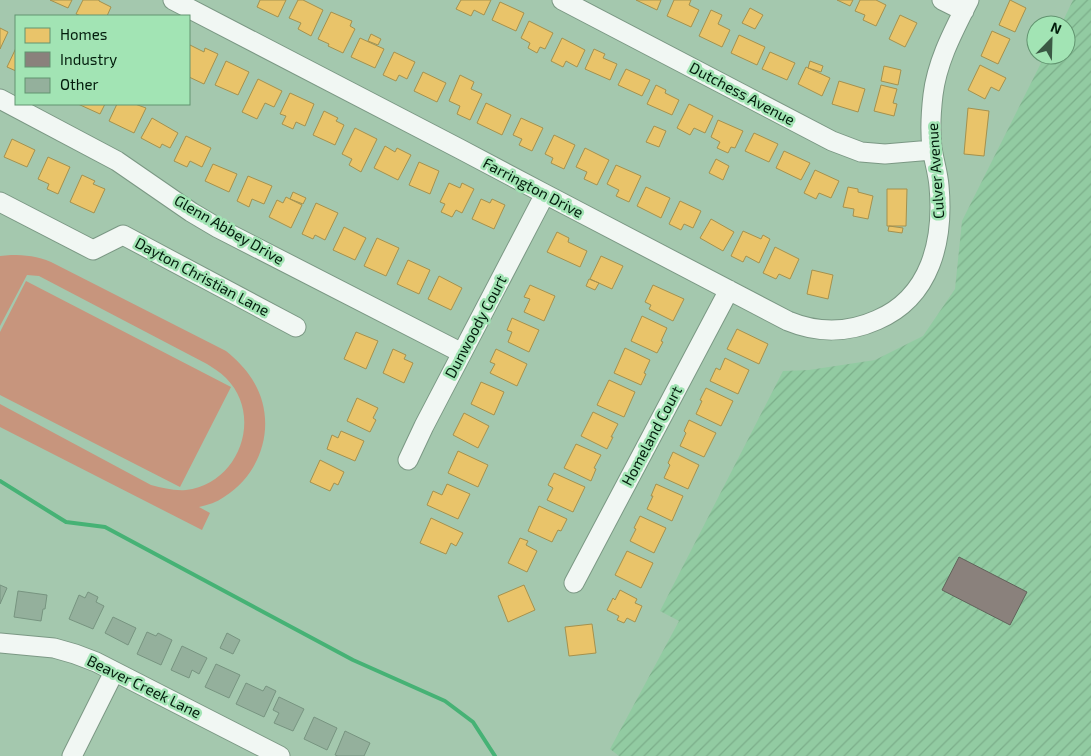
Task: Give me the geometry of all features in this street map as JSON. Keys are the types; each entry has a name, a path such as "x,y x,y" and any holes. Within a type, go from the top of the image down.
{"street":[{"name":"Farrington Drive","path":"173,0 788,321 811,328 849,329 871,323 900,308"},
{"name":"Dutchess Avenue","path":"562,0 832,141 862,152 885,154 932,150"},
{"path":"942,0 967,6"},
{"name":"Culver Avenue","path":"900,308 916,291 926,276 935,252 941,212 939,184 931,136 934,88 940,63 951,36 967,6"},
{"name":"Glenn Abbey Drive","path":"0,99 117,161 191,212 218,228 462,354"},
{"name":"Dunwoody Court","path":"408,460 545,194"},
{"name":"Dayton Christian Lane","path":"0,202 93,250 123,235 296,327"},
{"name":"Homeland Court","path":"574,583 729,290"},
{"name":"Beaver Creek Lane","path":"0,643 54,648 75,654 114,672 275,755"},
{"path":"72,756 114,672"}],"shaded area":[{"path":"1073,0 1091,0 1091,756 619,756 610,749 679,621 660,611 783,371 809,370 875,360 923,336 955,289 962,221 1040,65 1076,65 1076,15 1066,15"},
{"path":"0,256 31,256 51,262 226,351 252,379 260,395 264,411 263,444 249,474 238,486 224,497 199,507 210,513 202,530 0,427 0,404 151,485 182,490 204,485 220,475 232,462 240,446 244,429 243,411 237,393 219,372 39,276 27,275 0,326"},
{"path":"26,281 231,387 180,487 0,395 0,332"}],"building: Homes":[{"path":"50,0 72,0 68,8"},
{"path":"83,0 99,0 111,7 107,15 76,14"},
{"path":"260,0 286,0 278,17 257,7"},
{"path":"298,0 303,0 323,10 311,36 298,29 301,23 289,18"},
{"path":"461,0 491,0 484,15 474,10 471,16 456,9"},
{"path":"636,0 661,0 657,10"},
{"path":"674,0 691,0 689,5 699,10 691,27 667,16"},
{"path":"837,0 853,0 850,6"},
{"path":"860,0 876,0 886,5 876,26 863,20 865,15 855,11"},
{"path":"1010,0 1026,8 1015,32 999,25"},
{"path":"500,2 524,13 516,31 492,20"},
{"path":"750,8 763,15 755,29 742,23"},
{"path":"711,10 722,15 718,24 730,30 722,47 699,36"},
{"path":"331,12 352,21 350,26 355,29 343,53 318,39"},
{"path":"900,15 917,23 905,47 889,39"},
{"path":"529,21 553,33 545,49 540,47 537,53 528,48 530,43 521,38"},
{"path":"0,28 8,32 0,49"},
{"path":"992,31 1010,39 998,64 981,56"},
{"path":"371,34 381,39 378,45 368,41"},
{"path":"739,35 765,47 757,65 731,53"},
{"path":"360,38 384,49 375,68 351,57"},
{"path":"562,38 585,50 577,67 566,61 563,67 551,61"},
{"path":"190,45 204,52 205,48 218,54 204,84 190,77"},
{"path":"594,49 605,54 603,58 617,64 610,80 585,69"},
{"path":"15,50 15,71 7,67"},
{"path":"394,52 415,62 407,79 399,75 396,81 383,75"},
{"path":"770,52 795,63 787,80 762,69"},
{"path":"226,61 249,72 238,95 215,85"},
{"path":"810,61 823,66 821,72 808,68"},
{"path":"980,65 1006,78 999,91 991,87 985,99 968,90"},
{"path":"884,66 901,70 898,85 881,81"},
{"path":"806,67 830,78 822,96 798,84"},
{"path":"626,69 650,80 642,96 618,85"},
{"path":"423,72 446,83 437,102 414,91"},
{"path":"460,75 474,82 471,89 482,94 470,120 457,114 460,106 449,101"},
{"path":"258,79 282,91 274,107 265,103 257,119 242,112"},
{"path":"839,81 865,89 858,112 832,104"},
{"path":"656,85 666,90 665,93 679,100 672,115 647,104"},
{"path":"881,85 897,89 893,103 897,104 894,116 874,111"},
{"path":"290,93 314,104 305,126 296,122 293,129 282,124 286,116 280,114"},
{"path":"486,103 511,115 502,135 477,123"},
{"path":"689,104 713,116 705,133 694,128 690,135 677,128"},
{"path":"80,105 104,105 100,114"},
{"path":"117,105 138,105 146,108 134,133 109,121"},
{"path":"968,108 989,111 984,156 964,154"},
{"path":"324,111 338,118 336,121 344,125 335,145 313,135"},
{"path":"152,118 178,133 170,148 162,144 160,148 141,138"},
{"path":"521,118 543,128 532,151 519,145 522,139 513,135"},
{"path":"718,120 743,131 735,148 731,147 728,153 717,148 720,142 711,137"},
{"path":"654,126 666,131 659,147 646,142"},
{"path":"355,128 377,139 361,172 349,165 352,159 342,154"},
{"path":"754,133 778,144 769,162 745,151"},
{"path":"554,135 575,145 564,169 551,163 553,158 545,154"},
{"path":"186,136 211,148 202,167 190,161 187,167 174,161"},
{"path":"12,139 35,150 27,167 4,157"},
{"path":"385,146 395,152 397,148 411,155 398,180 374,168"},
{"path":"585,148 609,160 597,185 584,179 587,172 576,167"},
{"path":"784,151 810,163 801,180 776,168"},
{"path":"48,157 70,167 58,194 47,189 49,184 38,179"},
{"path":"716,159 729,166 723,180 709,173"},
{"path":"419,162 439,171 430,194 409,185"},
{"path":"213,164 237,174 229,192 205,181"},
{"path":"616,165 641,176 629,202 616,196 619,190 607,184"},
{"path":"815,170 839,181 831,198 819,193 816,199 804,193"},
{"path":"82,175 95,181 93,184 105,189 94,213 70,202"},
{"path":"248,176 272,186 264,204 252,199 249,207 237,201"},
{"path":"449,183 460,188 462,183 474,189 462,213 456,210 452,217 441,212 445,204 440,202"},
{"path":"646,187 670,198 661,218 637,206"},
{"path":"848,187 858,189 858,192 873,196 868,219 853,216 854,209 843,207"},
{"path":"887,189 907,189 906,226 887,226"},
{"path":"293,192 306,198 303,204 290,199"},
{"path":"286,197 302,205 291,228 269,217 277,200 283,203"},
{"path":"481,199 490,203 492,199 505,205 494,229 472,219"},
{"path":"680,201 701,211 693,228 684,224 681,230 669,224"},
{"path":"316,203 338,213 325,240 315,235 313,239 302,234"},
{"path":"711,219 734,232 723,251 700,238"},
{"path":"889,226 903,228 902,233 888,231"},
{"path":"344,227 366,238 355,260 333,250"},
{"path":"743,231 761,239 763,235 770,239 759,263 746,256 743,262 731,256"},
{"path":"557,232 569,238 568,242 587,251 580,267 547,252"},
{"path":"377,238 399,248 386,276 364,266"},
{"path":"775,247 799,259 790,279 779,274 776,279 763,273"},
{"path":"601,256 623,266 612,289 590,279"},
{"path":"408,260 430,270 419,294 397,284"},
{"path":"812,270 833,275 828,299 807,294"},
{"path":"439,276 462,288 451,310 428,299"},
{"path":"589,279 599,283 595,290 586,286"},
{"path":"530,285 555,296 544,321 524,312 530,299 524,297"},
{"path":"653,285 684,299 673,321 649,309 651,305 645,302"},
{"path":"642,316 667,328 657,353 631,341"},
{"path":"512,318 539,330 529,352 508,342 512,332 507,330"},
{"path":"737,329 768,344 759,364 727,349"},
{"path":"356,332 378,341 366,369 344,359"},
{"path":"625,348 650,360 641,385 614,373"},
{"path":"393,349 406,355 404,359 413,363 404,383 383,373"},
{"path":"496,349 527,364 517,386 490,373 495,364 490,362"},
{"path":"725,358 749,370 738,394 710,381 716,368 720,370"},
{"path":"609,380 635,392 624,417 597,405"},
{"path":"481,382 504,392 494,415 471,404"},
{"path":"706,388 733,401 721,426 696,414"},
{"path":"357,398 378,408 373,418 376,420 370,432 347,421"},
{"path":"593,412 618,424 607,449 581,436"},
{"path":"464,413 489,426 478,448 453,435"},
{"path":"689,420 716,433 704,457 680,446"},
{"path":"341,431 364,441 355,461 327,449 332,435 338,438"},
{"path":"576,444 601,455 594,468 596,469 591,481 564,468"},
{"path":"458,451 488,465 478,487 448,473"},
{"path":"673,452 699,465 688,489 664,478"},
{"path":"320,460 344,472 338,485 334,483 330,491 310,482"},
{"path":"554,473 585,487 573,512 547,500 553,488 548,485"},
{"path":"447,484 470,494 458,519 427,505 433,491 442,495"},
{"path":"656,484 683,496 672,521 647,509"},
{"path":"539,506 567,519 561,531 558,530 552,542 528,531"},
{"path":"640,516 666,528 654,553 630,541"},
{"path":"431,518 463,533 456,546 451,543 446,554 420,543"},
{"path":"520,538 528,541 526,545 537,551 527,572 508,563"},
{"path":"627,551 653,563 641,588 615,575"},
{"path":"524,585 535,610 508,622 498,596"},
{"path":"620,590 637,599 635,603 642,606 635,622 627,618 624,623 617,620 619,616 607,610 613,598 615,600"},
{"path":"592,624 596,653 569,656 565,627"}],"building: Industry":[{"path":"959,557 1027,592 1010,625 942,590"}],"building: Other":[{"path":"0,585 7,588 0,604"},
{"path":"18,591 47,595 41,621 14,617"},
{"path":"88,592 98,597 96,602 104,606 93,629 69,619 79,595 85,598"},
{"path":"113,617 136,628 128,645 105,633"},
{"path":"147,632 156,636 158,633 172,640 161,665 137,654"},
{"path":"227,633 240,640 233,654 220,648"},
{"path":"182,646 207,658 199,674 192,670 189,678 171,670"},
{"path":"216,664 240,675 229,698 205,687"},
{"path":"246,683 263,691 266,686 276,691 264,717 236,704"},
{"path":"279,697 304,709 293,731 274,723 279,713 273,710"},
{"path":"314,717 337,728 327,750 304,739"},
{"path":"345,731 370,743 364,756 335,755"}],"waterway":[{"path":"0,481 66,522 105,527 353,660 445,701 473,722 495,756"}]}
